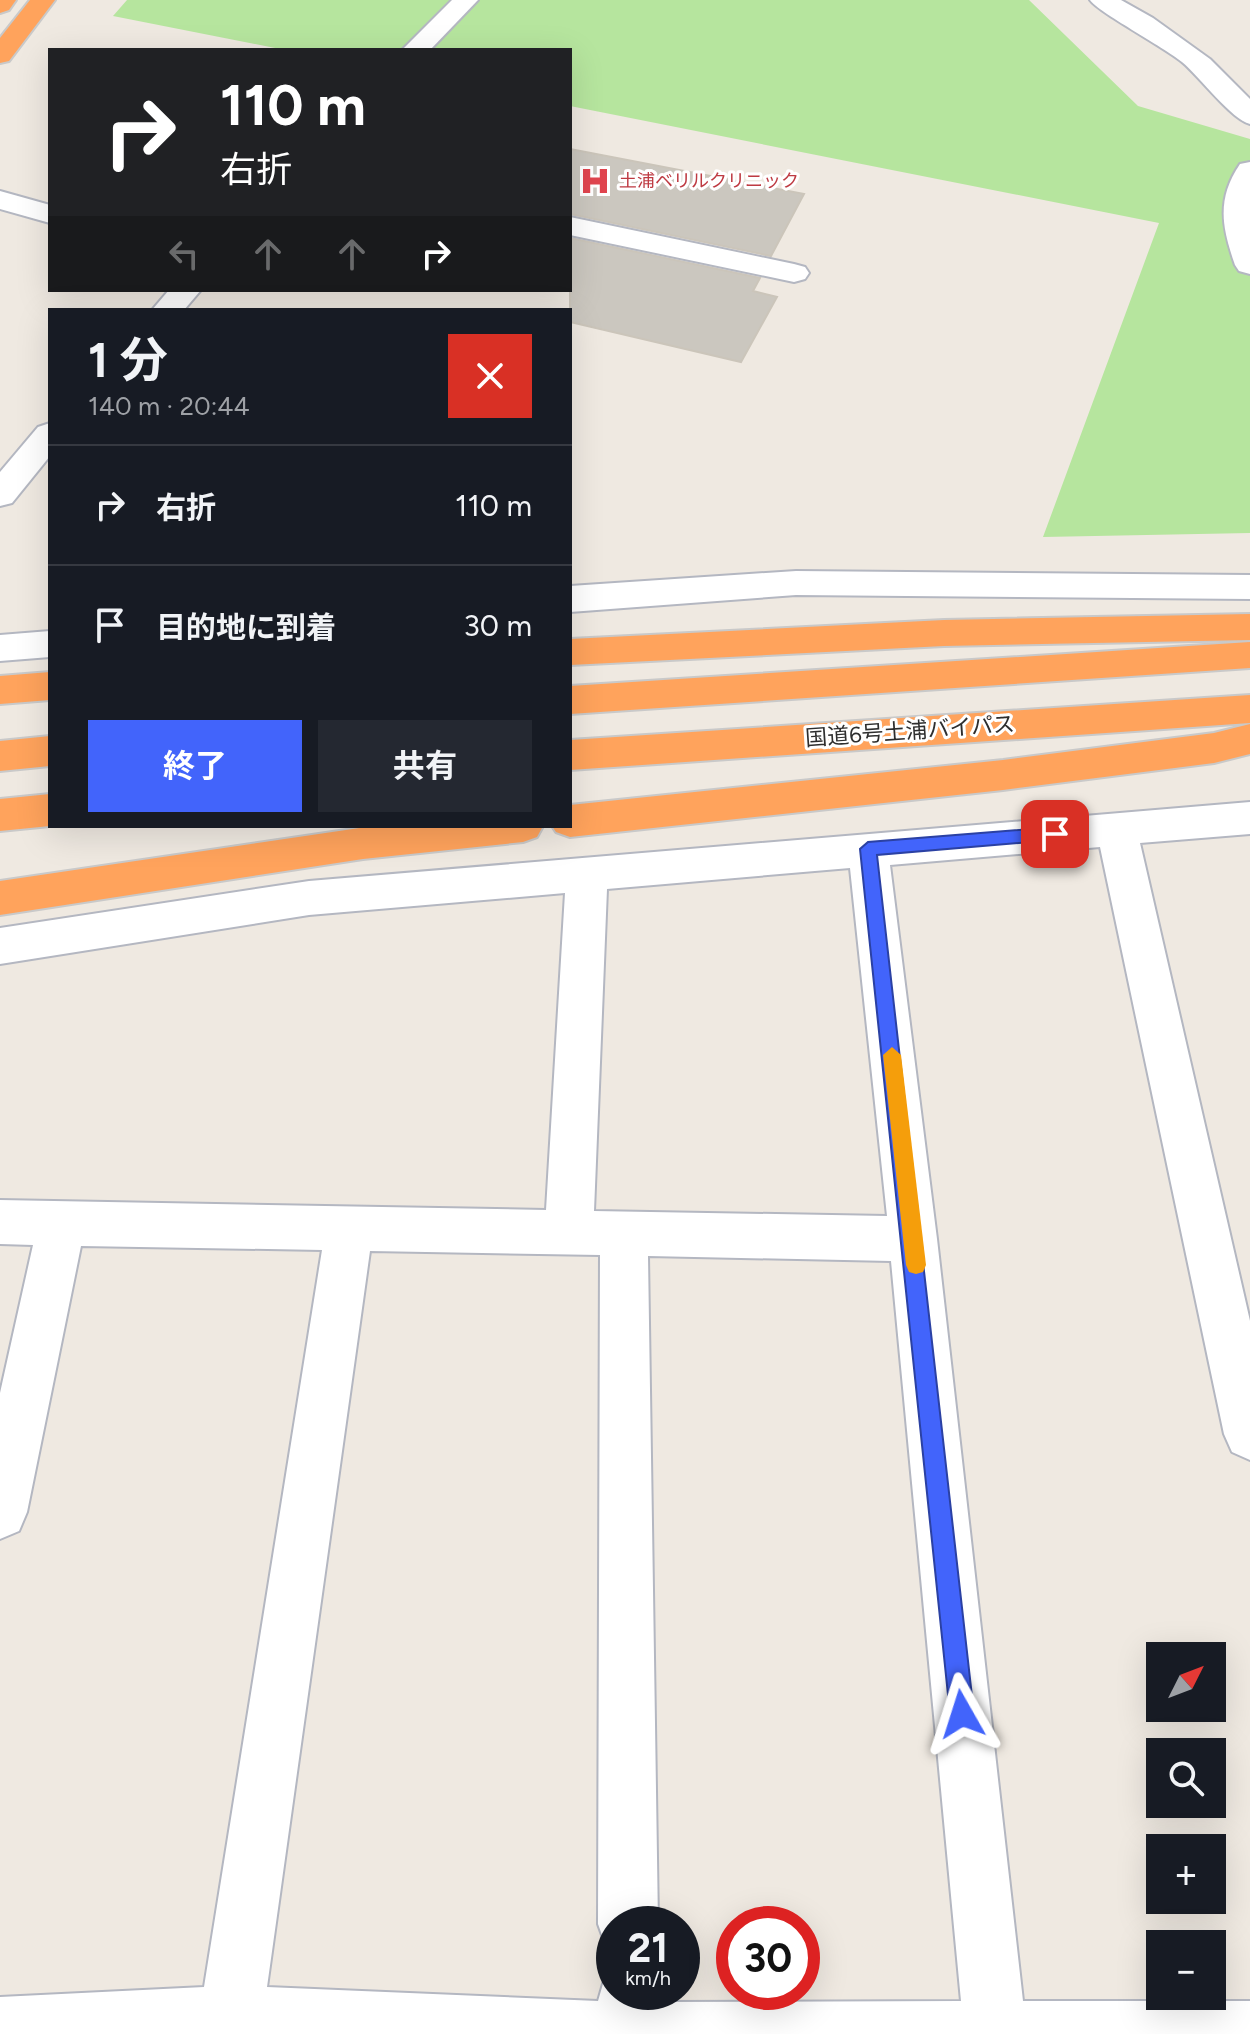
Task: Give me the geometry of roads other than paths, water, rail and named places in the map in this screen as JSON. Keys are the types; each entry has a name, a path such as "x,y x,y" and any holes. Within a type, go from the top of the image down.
{"highway":[{"path":"0,5 4,0"},
{"path":"0,55 43,0"},
{"path":"572,652 944,633 1250,627"},
{"path":"572,700 1250,655"},
{"path":"0,690 48,686"},
{"name":"国道6号土浦バイパス","path":"572,755 1250,709"},
{"path":"572,821 1003,775 1214,748 1250,739"},
{"path":"0,756 48,751"},
{"path":"0,815 48,810"},
{"path":"0,898 363,843 504,828"}],"street":[{"path":"417,48 466,0"},
{"path":"1102,0 1146,22 1195,56 1226,85 1250,116"},
{"path":"1250,170 1235,196 1235,227 1250,265"},
{"path":"0,200 48,213"},
{"path":"572,226 794,273"},
{"path":"169,308 183,292"},
{"path":"0,495 48,436"},
{"path":"572,599 796,583 1250,587"},
{"path":"0,648 48,644"},
{"path":"0,946 309,898 1250,818"},
{"path":"1117,829 1250,1434"},
{"path":"868,849 913,1239 995,2031"},
{"path":"569,1232 587,874"},
{"path":"0,1222 913,1239"},
{"path":"0,1512 62,1223"},
{"path":"231,2017 349,1228"},
{"path":"624,1232 628,1906"},
{"path":"629,2010 629,2034"},
{"path":"0,2028 231,2017 629,2034 1250,2032"}],"place":[{"name":"土浦ベリルクリニック","path":"595,181"}]}
